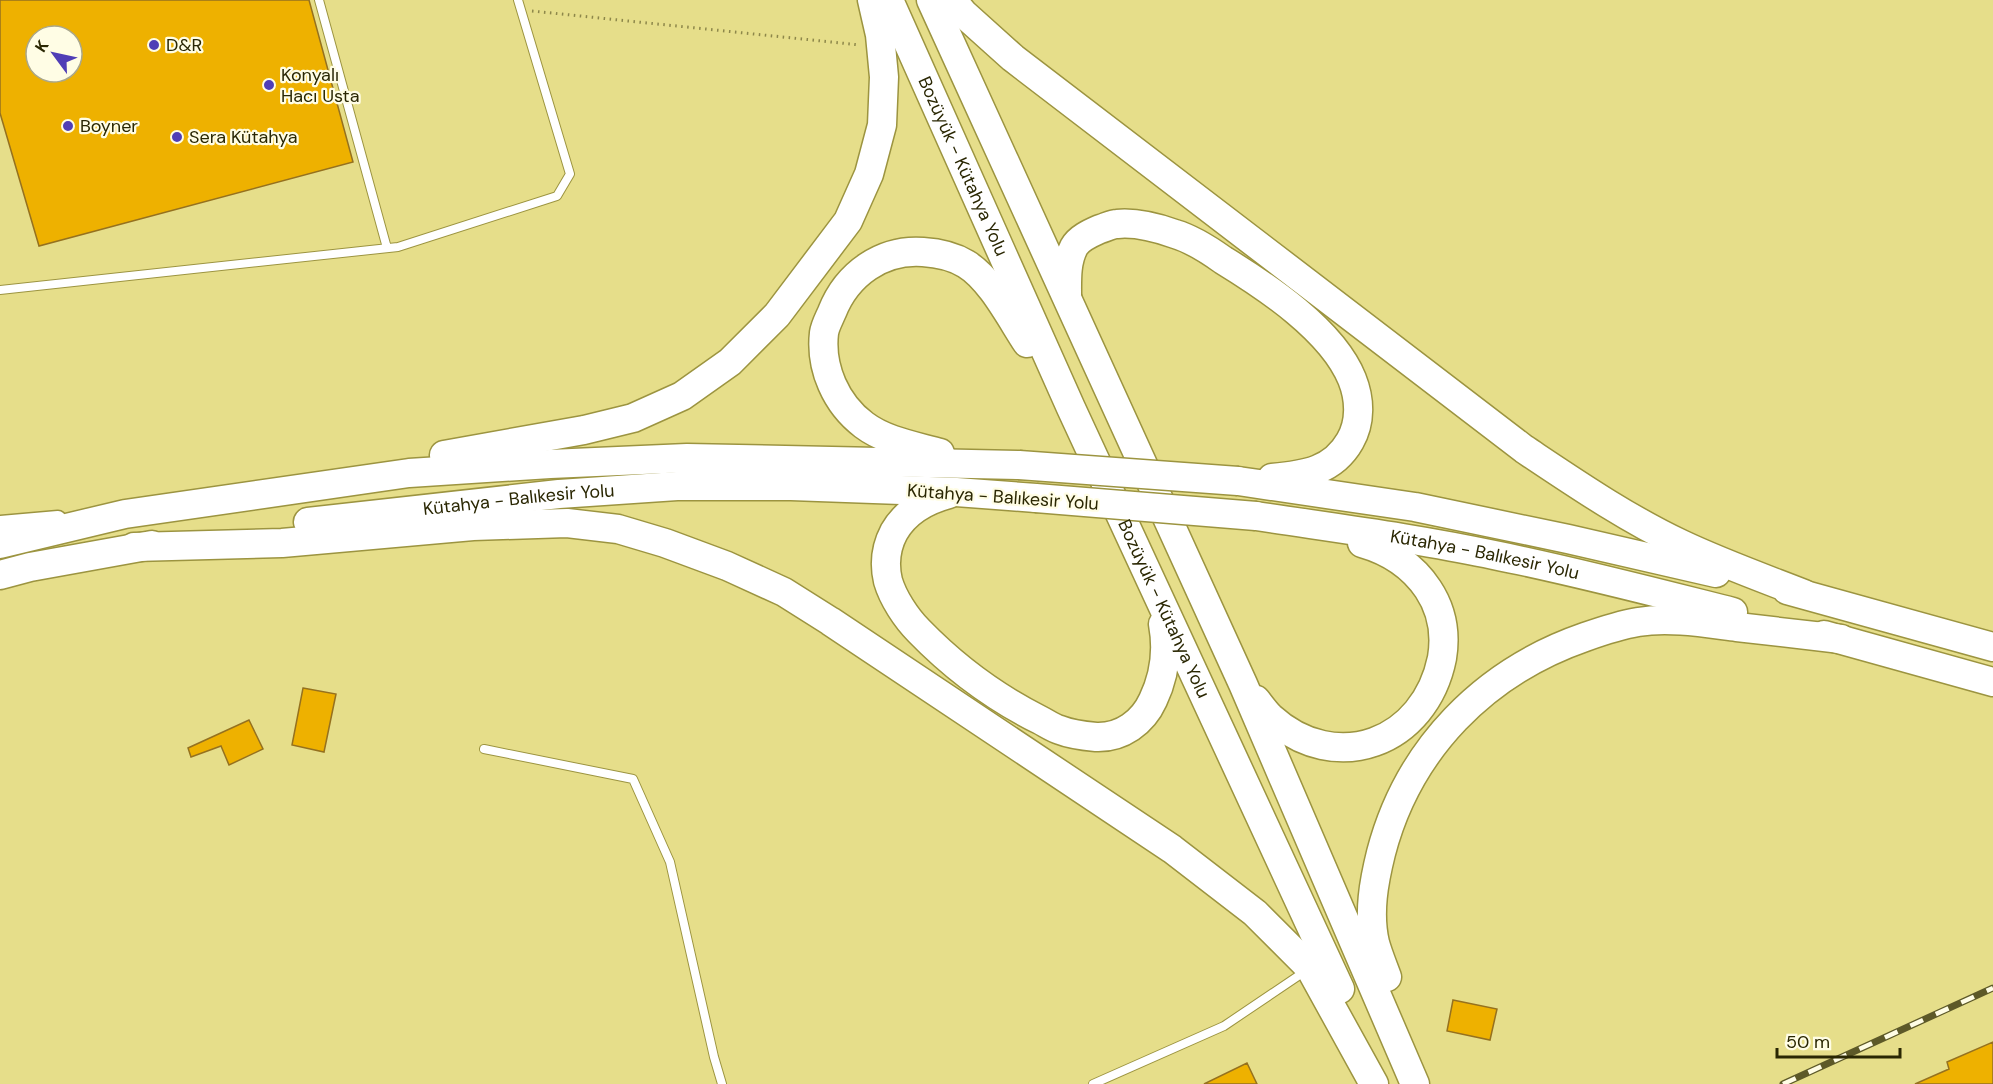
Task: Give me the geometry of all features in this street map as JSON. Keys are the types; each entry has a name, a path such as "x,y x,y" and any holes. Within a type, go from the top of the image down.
{"highway":[{"path":"177,506 363,469 584,430 633,418 682,396 730,362 777,315 848,221 869,174 882,125 884,77 882,52 872,0"},
{"name":"Bozüyük - Kütahya Yolu","path":"889,0 1159,602 1385,1084"},
{"path":"931,0 1243,684 1415,1084"},
{"path":"952,0 964,14 1013,58 1524,449 1585,490 1679,543 1804,594"},
{"path":"1067,298 1067,269 1074,246 1090,233 1116,224 1149,227 1178,234 1246,274 1294,310 1321,334 1341,358 1353,380 1359,406 1356,429 1344,452 1325,467 1298,476 1238,481"},
{"path":"1019,465 945,454 904,443 864,426 849,411 834,390 824,359 825,331 837,299 855,276 881,258 908,251 941,253 967,264 984,278 1071,408"},
{"name":"Kütahya - Balıkesir Yolu","path":"0,544 125,514 409,473 687,458 1019,465 1238,481 1415,507 1568,539 1804,594 1993,648"},
{"name":"Kütahya - Balıkesir Yolu","path":"0,575 134,547 358,515 595,491 677,486 791,486 956,492 1256,516 1492,554 1841,639 1993,682"},
{"path":"956,492 930,499 898,525 890,541 885,560 888,581 899,604 918,630 972,676 1021,710 1059,730 1097,737 1128,730 1148,712 1160,686 1165,662 1166,640 1159,602"},
{"path":"1243,684 1270,717 1293,733 1315,743 1338,748 1365,745 1390,736 1412,718 1428,697 1439,672 1444,644 1442,619 1432,594 1419,575 1398,558 1374,546 1256,516"},
{"path":"134,547 282,543 473,526 567,523 618,529 665,543 727,566 784,592 830,621 1172,849 1255,913 1310,969 1374,1084"},
{"path":"1425,1084 1375,942 1372,908 1375,876 1396,808 1431,747 1452,722 1474,699 1536,657 1598,633 1639,622 1707,623 1841,639"}],"street":[{"path":"0,524 125,514"}],"lane":[{"path":"319,0 387,248"},
{"path":"0,290 398,247 557,196 570,174 518,0"},
{"path":"484,749 633,779 670,862 711,1046 722,1084"},
{"path":"1093,1084 1224,1026 1310,969"}],"path":[{"path":"520,10 856,44 882,52"}],"building":[{"name":"Sera Kütahya","path":"0,0 309,0 353,162 39,246 0,113"},
{"path":"303,688 336,694 324,752 292,745"},
{"path":"249,720 263,749 229,765 221,746 191,757 188,748"},
{"path":"1453,1000 1497,1009 1490,1040 1447,1031"},
{"path":"1993,1042 1993,1084 1915,1084 1949,1069 1947,1062"},
{"path":"1247,1063 1257,1084 1204,1084"}],"railway":[{"path":"1783,1084 1993,988"}],"place":[{"name":"D&R","path":"154,45"},
{"name":"Konyalı Hacı Usta","path":"269,85"},
{"name":"Boyner","path":"68,126"},
{"name":"Sera Kütahya","path":"177,137"}]}
